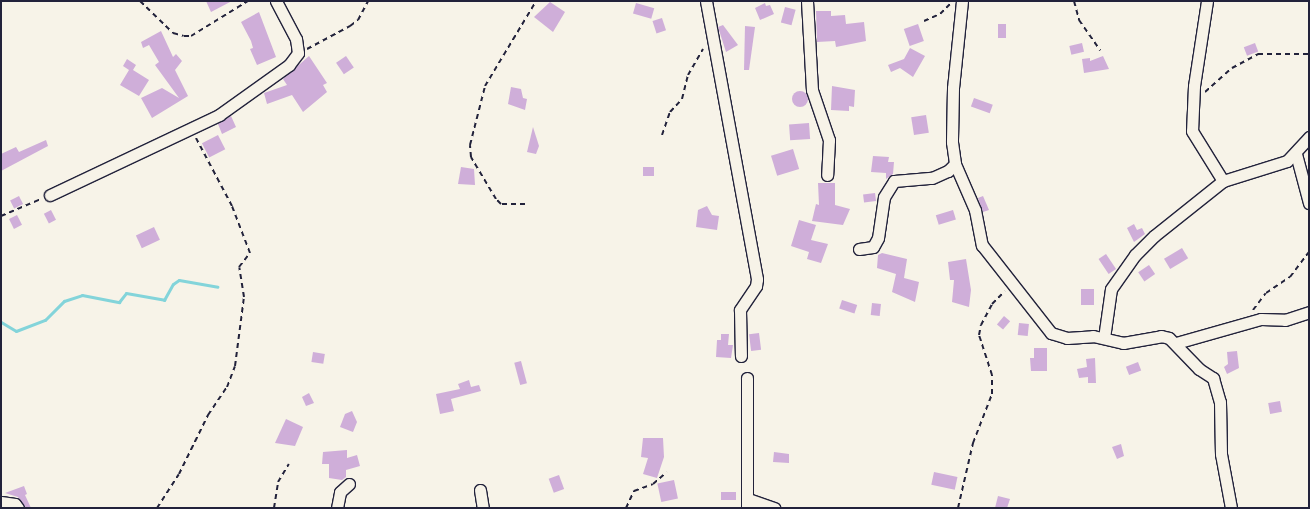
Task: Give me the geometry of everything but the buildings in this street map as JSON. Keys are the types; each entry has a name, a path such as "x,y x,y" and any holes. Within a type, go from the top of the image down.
{"street":[{"path":"50,195 191,126 219,115 246,98 289,65 298,53 296,40 276,1"},
{"path":"706,1 757,279 756,286 740,310 741,356"},
{"path":"807,1 812,90 829,140 827,175"},
{"path":"962,1 953,88 952,142 955,164 974,210 982,245 1014,282 1040,323 1051,333 1067,338 1104,338 1129,344 1161,336 1176,343 1199,369 1213,378 1218,388 1221,454 1231,508"},
{"path":"1207,1 1193,103 1192,131 1223,181"},
{"path":"1104,338 1108,299 1116,280 1154,236 1223,181 1276,166 1296,154 1309,137"},
{"path":"1296,154 1309,202"},
{"path":"859,249 873,247 878,238 884,197 894,181 932,178 948,171 955,164"},
{"path":"1176,343 1250,324 1262,319 1285,320 1309,312"},
{"path":"747,378 747,503 774,508"},
{"path":"337,508 340,492 349,484"},
{"path":"480,490 483,508"},
{"path":"1,502 15,504 18,508"}],"path":[{"path":"140,1 173,33 191,36 248,1"},
{"path":"298,53 350,26 358,20 368,1"},
{"path":"525,204 501,204 496,199 471,157 470,145 488,80 536,1"},
{"path":"924,21 947,9 952,1"},
{"path":"1074,1 1078,20 1100,50"},
{"path":"662,135 670,112 682,99 688,75 703,50 710,25"},
{"path":"1193,103 1232,68 1258,54 1309,54"},
{"path":"157,508 179,474 208,415 227,387 235,366 244,297 239,267 250,253 232,206 191,126"},
{"path":"1,216 50,195"},
{"path":"1250,324 1260,298 1290,277 1309,252"},
{"path":"958,508 973,443 992,394 992,375 979,335 981,325 992,304 1014,282"},
{"path":"274,508 278,482 289,464"},
{"path":"626,508 634,491 653,484 667,472"}],"waterway":[{"path":"1,322 16,331 45,320 64,301 82,295 119,302 126,293 164,300 173,284 179,280 217,287"}]}
